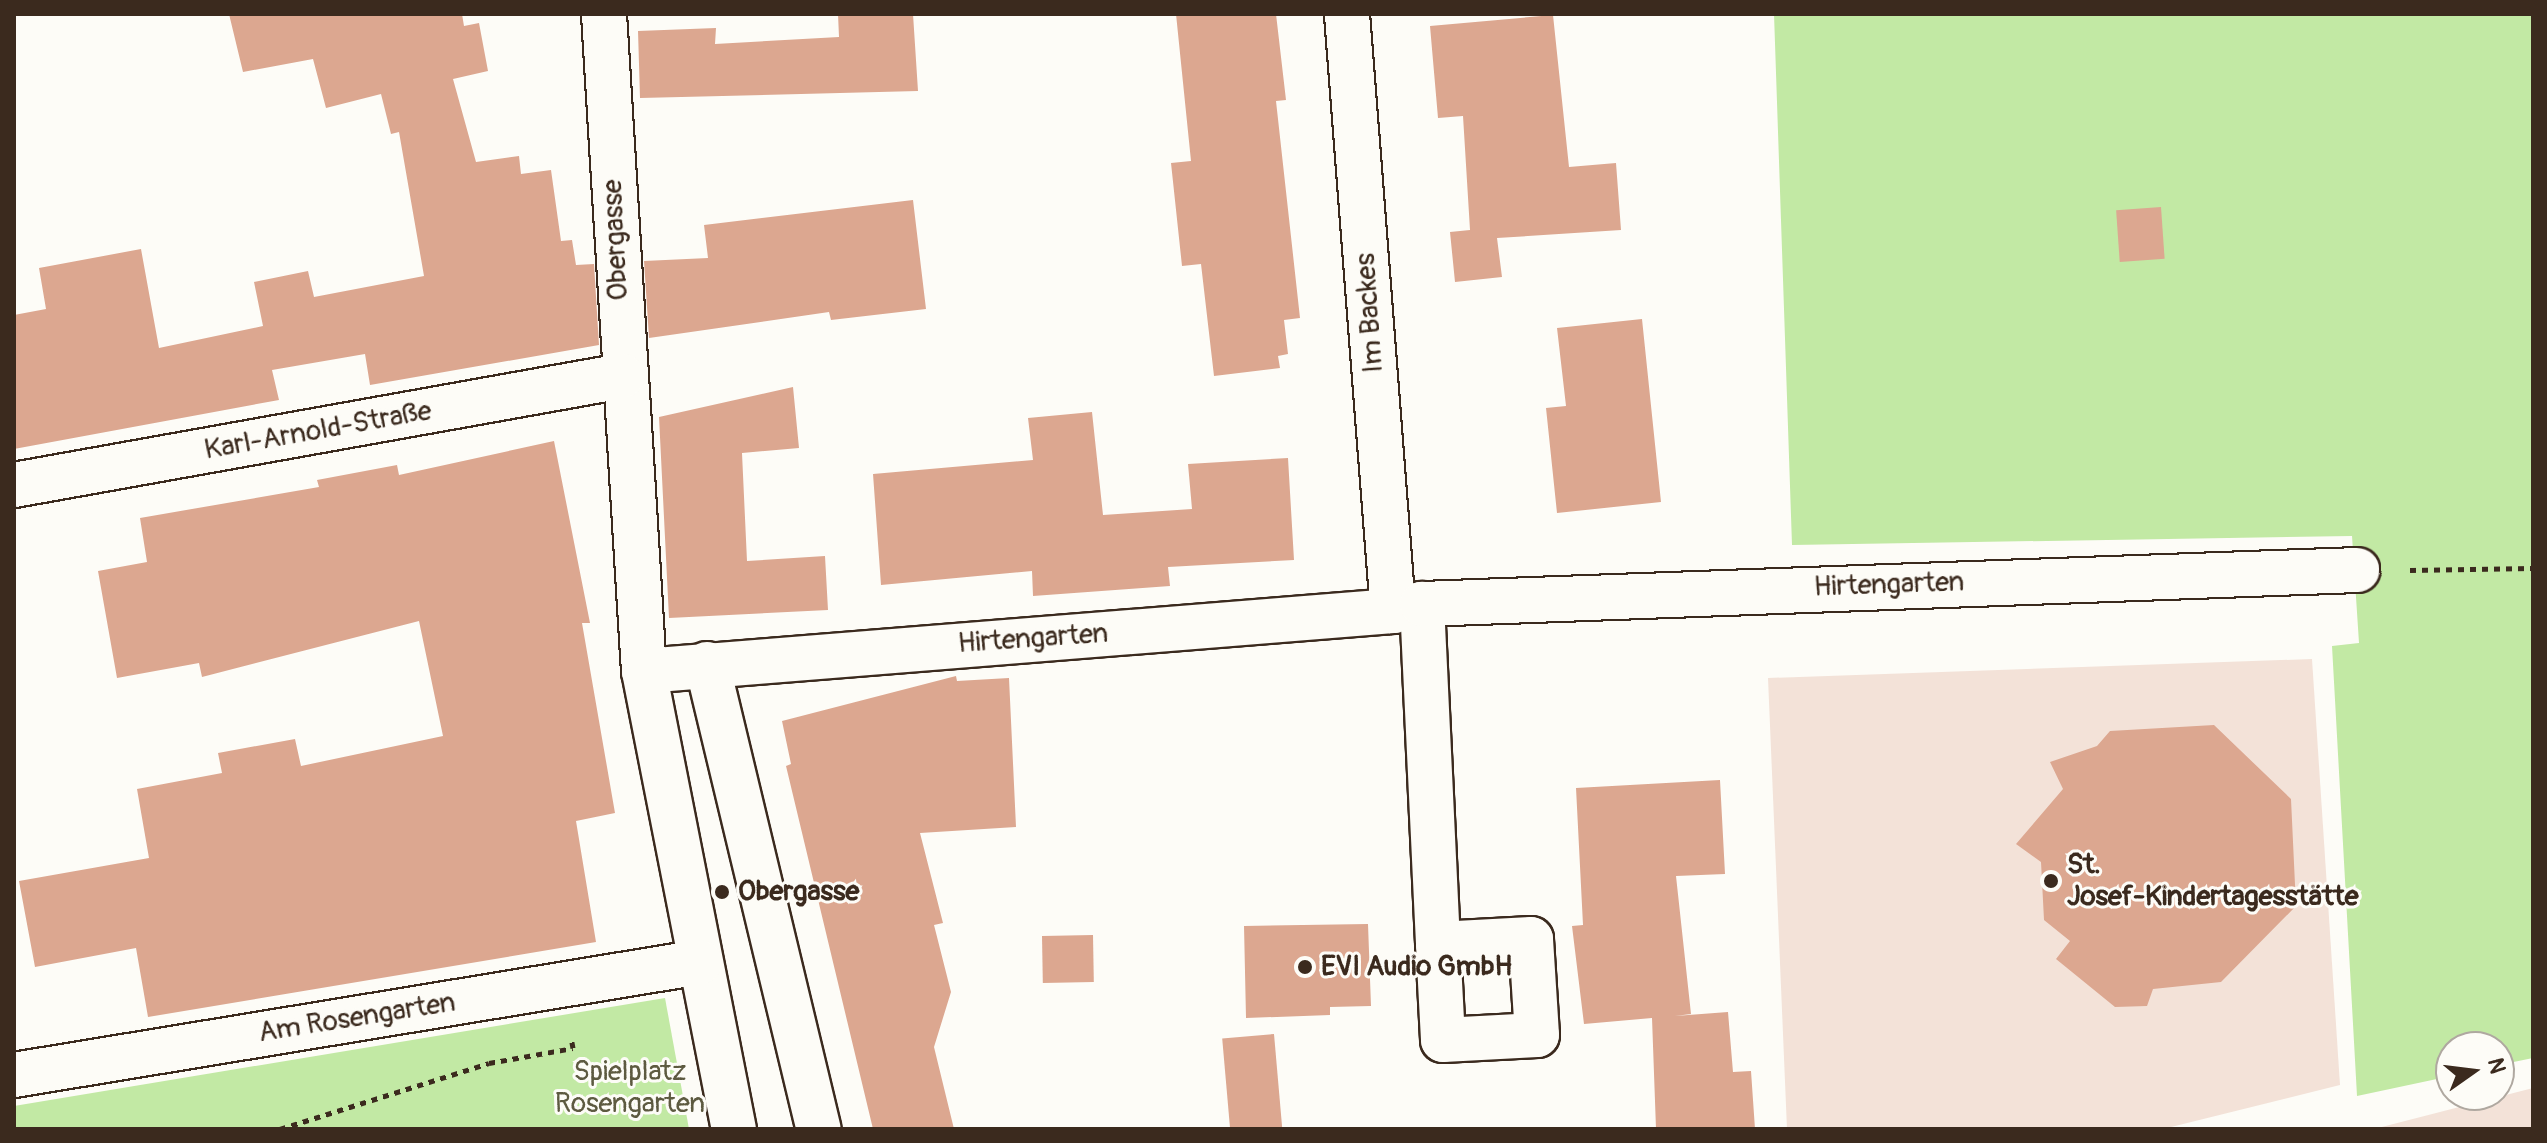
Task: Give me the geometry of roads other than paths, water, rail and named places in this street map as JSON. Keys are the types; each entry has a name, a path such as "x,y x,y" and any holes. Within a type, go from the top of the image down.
{"street":[{"name":"Obergasse","path":"604,14 622,376 644,671 734,1129"},
{"name":"Im Backes","path":"1347,14 1408,608"},
{"name":"Karl-Arnold-Straße","path":"14,485 622,376"},
{"name":"Hirtengarten","path":"644,671 1408,608 2357,570"},
{"path":"1408,608 1438,944"},
{"path":"707,664 819,1129"},
{"name":"Am Rosengarten","path":"14,1075 700,962"}],"place":[{"name":"St. Josef-Kindertagesstätte","path":"2051,881"},
{"name":"Obergasse","path":"722,892"},
{"name":"EVI Audio GmbH","path":"1305,967"}],"park label":[{"name":"Spielplatz Rosengarten","path":"630,1088"}]}
